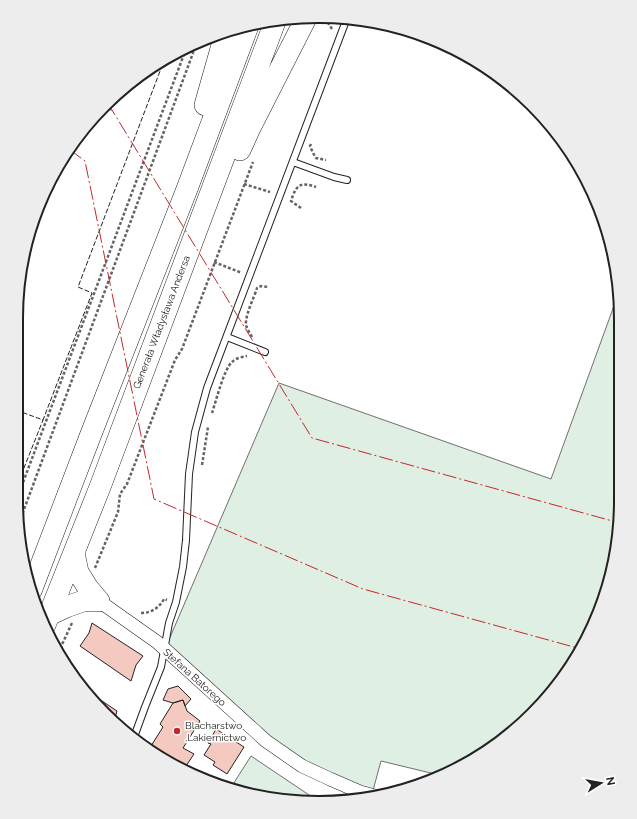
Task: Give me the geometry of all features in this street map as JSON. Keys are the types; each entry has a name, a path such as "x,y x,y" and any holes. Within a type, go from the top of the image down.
{"highway":[{"path":"207,201 235,161 250,128 316,23"},
{"name":"Generała Władysława Andersa","path":"47,619 74,553 273,27"},
{"path":"34,581 187,189 246,32"},
{"path":"187,189 194,146 224,39"},
{"path":"74,553 78,572 88,588 99,601"},
{"path":"48,620 66,607 82,600 99,601"}],"street":[{"name":"Stefana Batorego","path":"99,601 157,642 266,741 302,766 361,792"}],"lane":[{"path":"136,732 161,667 169,623 176,602 186,540 189,474 195,432 207,388 344,25"},
{"path":"293,162 334,177 347,180"},
{"path":"227,337 265,352"}],"path":[{"path":"24,511 193,50"},
{"path":"23,482 183,56"},
{"path":"313,139 310,146 316,158 326,160"},
{"path":"94,571 118,512 120,494 127,484 175,360 182,349 244,184 280,196"},
{"path":"301,208 291,201 295,190 300,185 307,184 316,187"},
{"path":"214,262 249,276"},
{"path":"254,339 246,325 246,318 257,288 261,286 268,288"},
{"path":"211,416 227,369 232,362 238,358 250,356"},
{"path":"201,471 209,423"},
{"path":"138,613 147,613 155,609 162,604 164,599 176,602"},
{"path":"61,645 72,622"}],"green space":[{"path":"613,307 613,520 604,577 592,614 564,665 541,695 513,723 483,746 433,774 381,761 373,790 366,792 302,765 165,649 279,383 551,479"},
{"path":"251,756 310,796 261,790 234,783"}],"building":[{"path":"92,623 143,656 136,665 131,681 80,646 89,633"},
{"path":"178,686 191,699 185,706 183,700 173,703 163,700 168,689"},
{"name":"Blacharstwo ,Lakiernictwo","path":"183,700 187,711 200,721 183,748 194,754 187,765 152,744 163,727 160,724 173,703"},
{"path":"102,701 117,711 116,715"},
{"path":"216,729 244,747 227,774 213,765 215,762 204,755 211,744 208,743"}],"fence":[{"path":"23,413 43,420 92,293 78,287 161,69"},
{"path":"23,470 43,420"}],"power":[{"path":"111,109 312,438 613,521"},
{"path":"74,153 85,161 154,499 363,589 574,647"}],"place":[{"name":"Blacharstwo ,Lakiernictwo","path":"177,731"}]}
